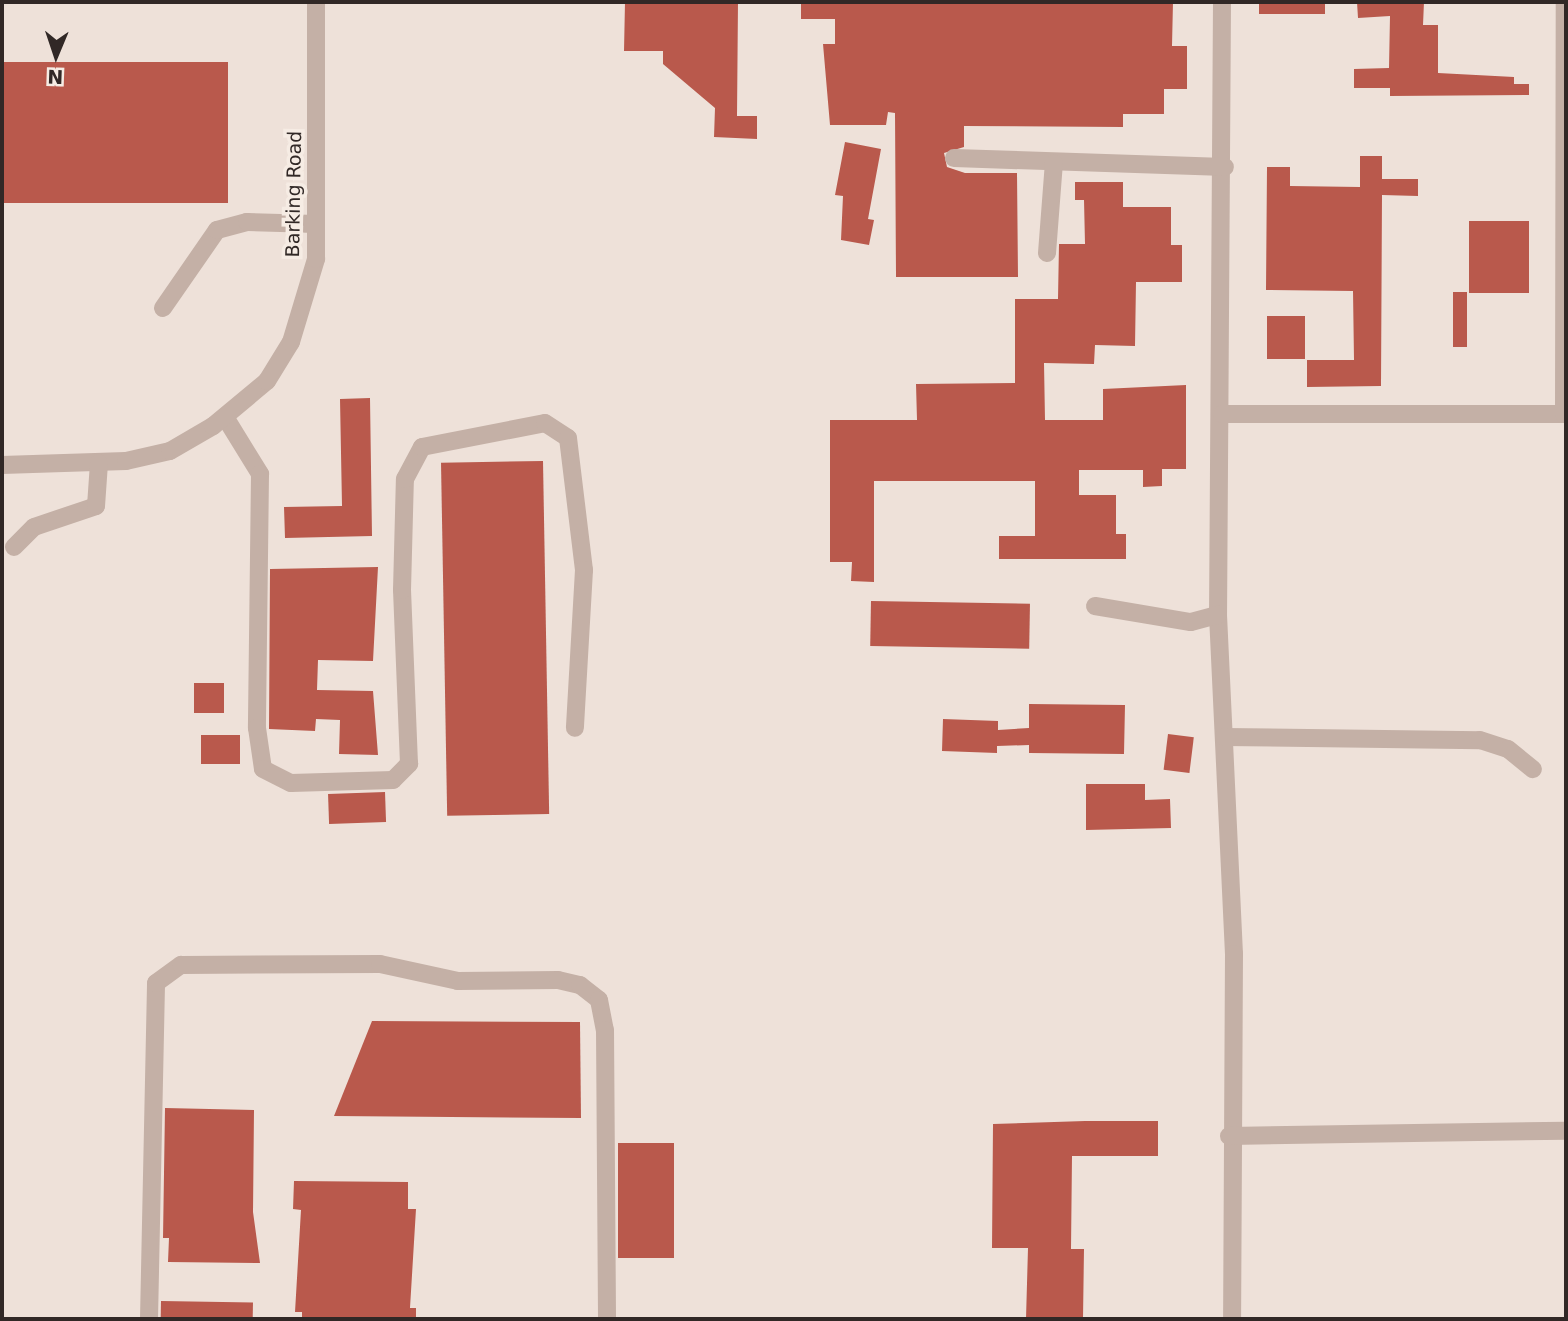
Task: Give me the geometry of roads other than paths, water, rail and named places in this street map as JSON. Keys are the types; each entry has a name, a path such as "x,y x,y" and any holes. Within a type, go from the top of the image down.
{"street":[{"name":"Barking Road","path":"2,465 99,463 170,451 225,417 267,381 292,342 312,281 316,225 316,2"},
{"path":"1222,2 1225,167 1219,615 1234,954 1229,1136 1232,1319"},
{"path":"1222,414 1565,414 1565,2"},
{"path":"954,158 1225,167"},
{"path":"1047,253 1054,163"},
{"path":"163,308 217,230 247,222 316,225"},
{"path":"225,417 260,474 257,728 263,769 291,783 393,780 409,764 402,590 405,479 422,447 545,424 568,438 584,570 575,728"},
{"path":"14,547 34,527 96,506 99,463"},
{"path":"1095,606 1191,622 1219,615"},
{"path":"1224,737 1480,740 1508,749 1532,769"},
{"path":"149,1319 156,983 181,965 380,964 457,981 558,980 580,985 599,1000 605,1030 607,1319"},
{"path":"1229,1136 1566,1131"}]}
